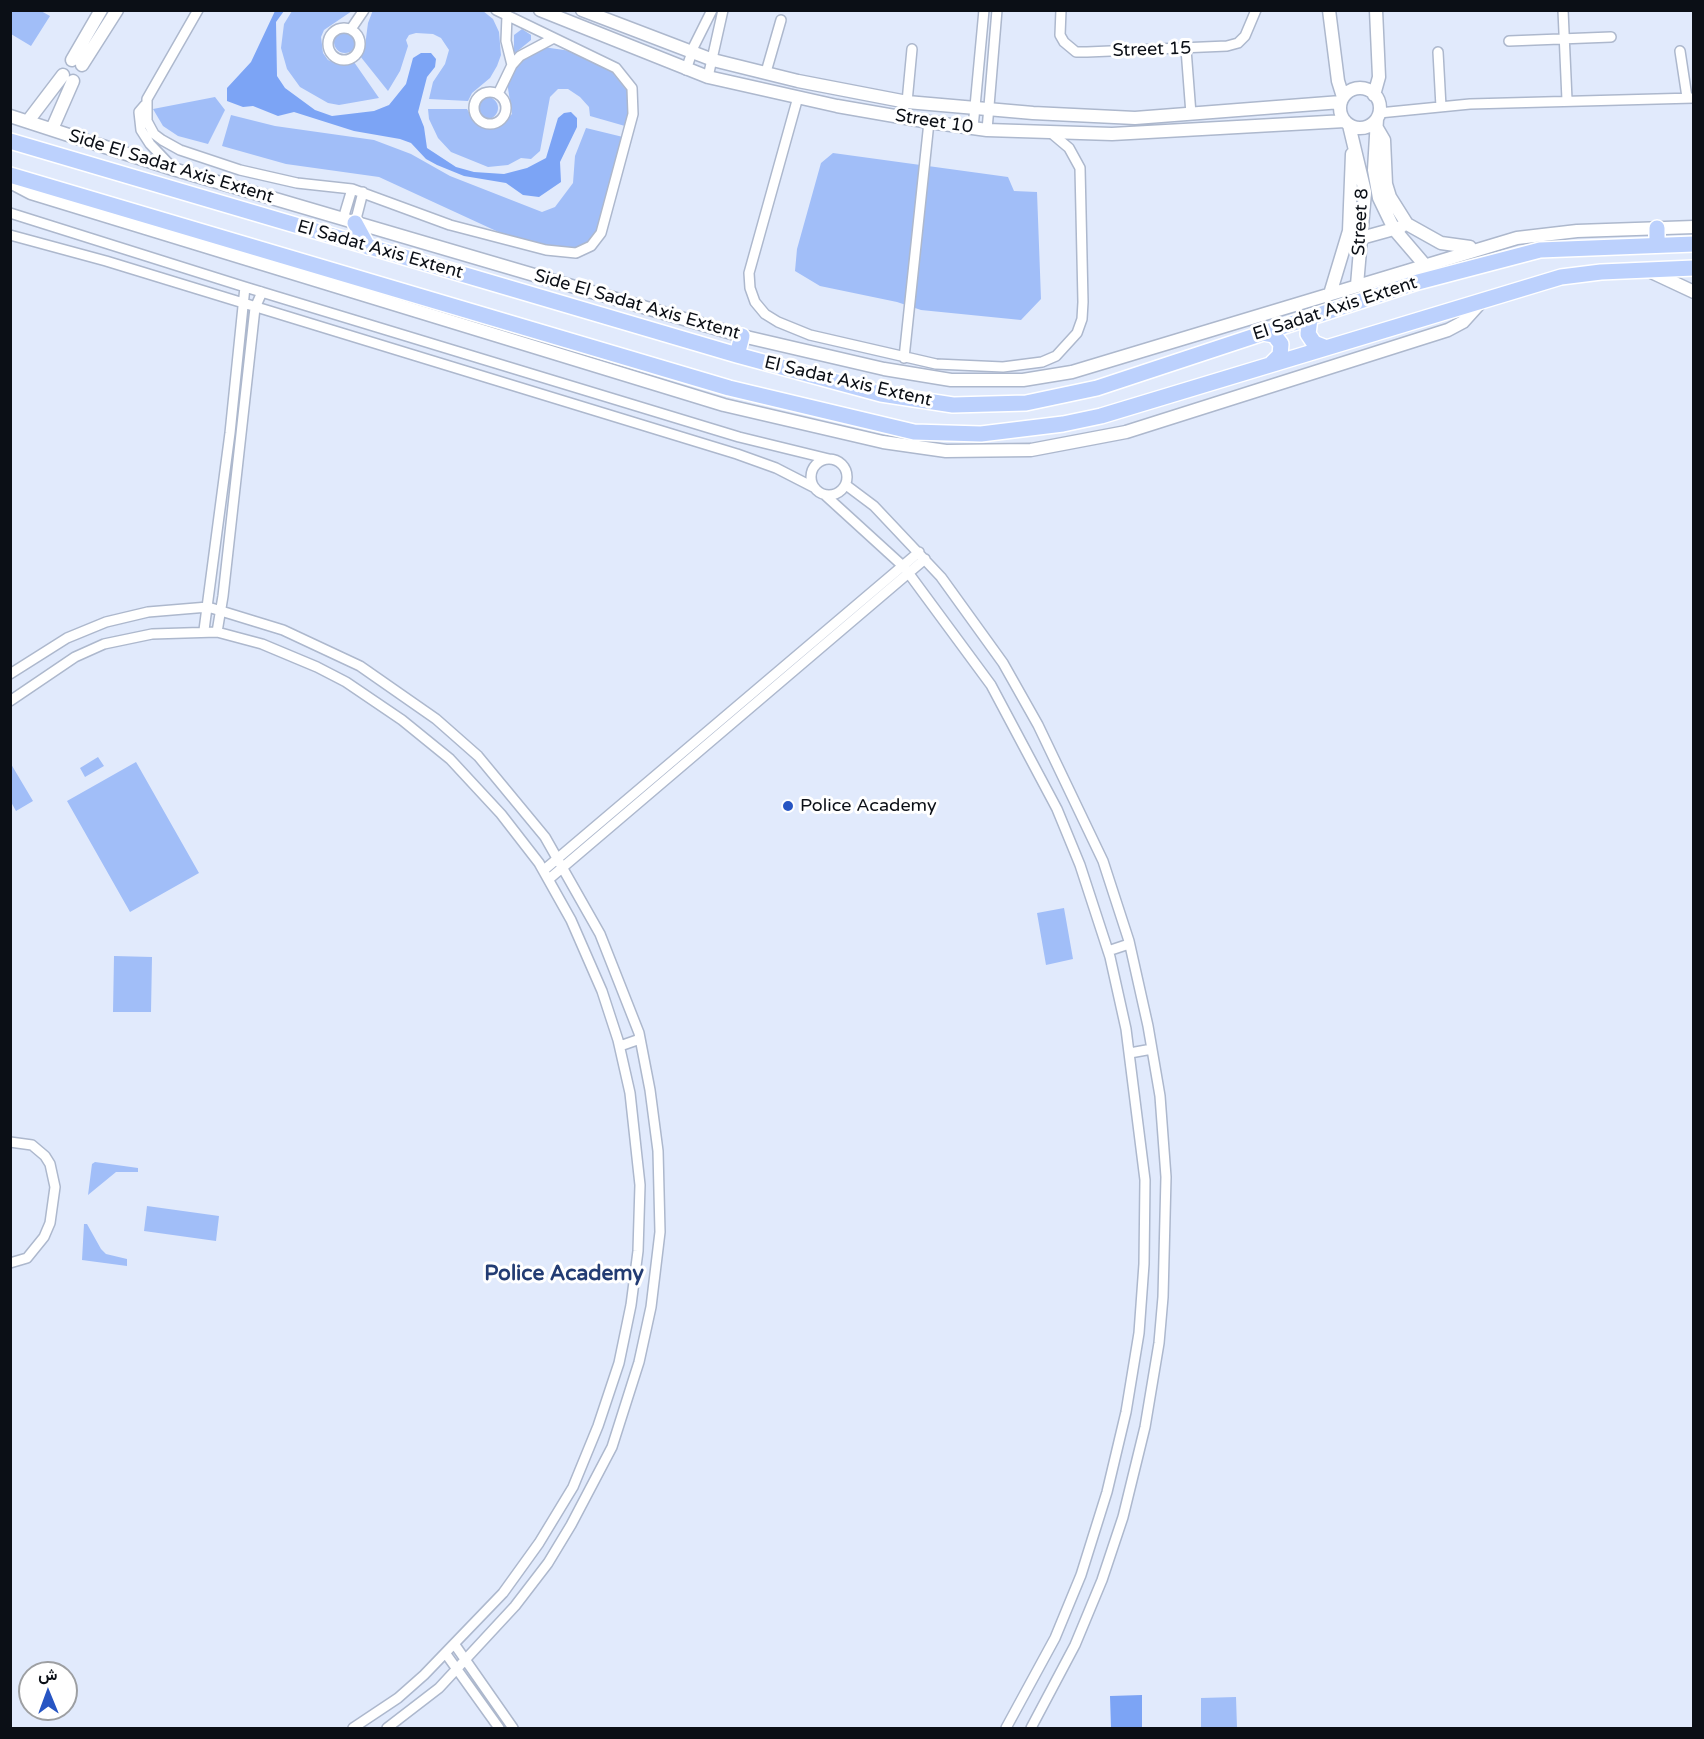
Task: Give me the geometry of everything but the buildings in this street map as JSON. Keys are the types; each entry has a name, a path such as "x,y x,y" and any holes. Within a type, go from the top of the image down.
{"main road":[{"name":"El Sadat Axis Extent","path":"10,141 736,355 917,401 990,406 1044,400 1097,388 1486,262 1540,249 1694,244"},
{"name":"El Sadat Axis Extent","path":"10,175 729,388 914,432 981,434 1063,424 1101,416 1561,277 1694,268"},
{"path":"349,221 368,247"},
{"path":"1657,228 1657,244"},
{"path":"1480,247 1486,262"},
{"path":"1310,318 1307,329 1310,339 1324,347"},
{"path":"1263,333 1274,335 1281,344 1280,355 1272,363"},
{"path":"736,355 742,336"}],"street":[{"path":"101,10 77,62 117,10"},
{"path":"198,10 149,93 145,105 147,121 154,134 180,150 279,180 352,189 450,225 546,250 576,253 591,246 603,225 632,122 634,97 628,80 616,68 577,47 552,39 496,10"},
{"path":"351,29 364,10"},
{"name":"Street 10","path":"540,10 708,77 929,122 987,130 1050,132 1170,132 1347,123"},
{"name":"Street 10","path":"582,10 713,60 907,102 1110,117 1191,114 1342,100"},
{"path":"686,70 691,53 712,10"},
{"path":"708,77 723,10"},
{"path":"973,128 984,10"},
{"path":"987,130 997,10"},
{"name":"Street 15","path":"1061,10 1060,36 1068,48 1076,52 1186,49 1238,43 1249,30 1256,10"},
{"path":"1329,10 1342,100 1341,116 1347,123 1362,128 1378,120 1441,106 1567,100 1690,98 1680,51"},
{"path":"1374,95 1379,77 1376,10"},
{"path":"1563,10 1567,100"},
{"path":"507,16 506,41 512,65"},
{"path":"766,72 781,20"},
{"path":"1509,41 1611,37"},
{"path":"498,94 512,65 530,49 552,39"},
{"path":"907,102 912,49"},
{"path":"1186,49 1191,114"},
{"path":"1438,52 1441,106"},
{"path":"28,120 68,78 52,129"},
{"path":"1342,100 1353,90 1360,88 1374,95 1379,102 1378,120 1384,140 1386,184 1390,197 1407,224 1442,243 1480,247"},
{"path":"798,97 749,273 750,288 755,303 765,314 794,329 829,341 904,358 971,367 1027,364 1056,356 1077,333 1082,319 1083,302 1080,168 1069,148 1050,132"},
{"path":"145,105 138,112 141,130 150,144 173,169"},
{"name":"Side El Sadat Axis Extent","path":"10,116 173,169 742,336 920,376 951,380 1023,380 1072,372 1480,247 1544,234 1694,227"},
{"name":"Street 8","path":"1378,120 1375,181 1379,198 1394,229 1424,264"},
{"path":"904,358 929,122"},
{"name":"Street 8","path":"1347,123 1362,171 1365,192 1357,285"},
{"path":"1330,294 1347,241 1352,204 1353,146"},
{"path":"10,182 42,196 724,405 883,442 946,451 1031,450 1126,432 1448,330 1463,322 1481,302"},
{"path":"349,221 352,189"},
{"path":"349,221 363,192"},
{"path":"10,213 244,287 740,437 829,459 844,467 846,485 874,506 922,556 1003,663 1038,725 1103,861 1129,944 1152,1049 1160,1096 1166,1177 1165,1253 1159,1343 1143,1433 1123,1516 1102,1580 1075,1645 1031,1728"},
{"path":"1347,241 1361,240 1407,224"},
{"path":"10,235 77,253 737,454 786,473 825,495 907,571 990,685 1057,809 1080,865 1108,951 1130,1053 1145,1180 1144,1264 1139,1333 1126,1412 1107,1492 1081,1575 1055,1638 1006,1728"},
{"path":"1646,270 1694,292"},
{"path":"204,630 244,305 244,287"},
{"path":"217,632 255,308 262,292"},
{"path":"815,488 812,472 818,463 829,459"},
{"path":"825,495 837,493 846,485"},
{"path":"546,875 922,556"},
{"path":"10,674 67,638 106,622 148,612 208,607 221,609 284,630 334,652 385,682 436,719 478,756 509,791 545,837 600,934 640,1039 658,1151 660,1232 651,1307 639,1362 612,1447 548,1563 515,1606 457,1670 410,1713 387,1728"},
{"path":"10,701 62,665 104,644 141,635 204,630 217,632 262,644 316,667 346,682 402,720 450,759 501,814 546,875 571,920 602,991 620,1046 630,1093 640,1185 638,1251 619,1363 598,1425 573,1487 539,1543 503,1593 455,1645 398,1698 353,1728"},
{"path":"1108,951 1129,944"},
{"path":"620,1046 640,1039"},
{"path":"1130,1053 1152,1049"},
{"path":"10,1142 32,1145 45,1156 50,1164 55,1187 50,1222 44,1237 27,1258 10,1263"},
{"path":"1055,1638 1075,1645"},
{"path":"455,1645 513,1728"},
{"path":"446,1654 500,1728"}],"shaded area":[{"path":"11,10 41,11 50,16 31,46 11,34"},
{"path":"373,10 483,11 493,19 499,32 501,55 497,66 490,78 472,93 468,101 429,99 433,82 445,64 449,50 441,38 433,34 416,33 409,35 406,40 408,46 400,71 388,91 360,56 365,46 368,23"},
{"path":"275,11 284,11 276,22 277,76 285,88 315,110 332,116 374,111 389,105 406,84 413,58 421,53 431,53 436,59 435,67 427,77 418,112 424,127 427,148 456,167 474,172 504,174 527,168 546,158 558,118 564,113 571,112 577,118 577,127 560,162 561,182 539,197 523,195 506,183 464,176 437,165 426,159 411,143 400,139 354,131 294,112 278,116 253,106 243,107 227,101 227,88 251,62"},
{"path":"292,11 352,11 324,30 321,37 323,53 328,60 340,65 354,62 379,98 339,105 328,103 300,87 287,69 281,48 284,24"},
{"path":"522,29 531,35 531,40 514,54 514,35"},
{"path":"341,31 349,31 356,38 356,46 349,53 341,53 334,46 334,38"},
{"path":"543,47 571,51 608,67 628,92 630,103 625,126 590,116 589,107 580,97 568,89 558,89 550,97 540,151 531,159 521,158 508,165 488,167 451,152 438,138 429,119 428,109 467,109 476,124 496,128 512,114 507,82 512,70 521,60"},
{"path":"215,97 225,110 208,144 178,136 163,126 153,109"},
{"path":"483,97 491,97 498,104 498,112 491,119 483,119 476,112 476,104"},
{"path":"231,115 275,126 374,140 411,154 450,176 542,212 555,207 573,183 575,156 586,128 623,137 603,219 594,239 572,251 518,241 379,177 286,164 222,146"},
{"path":"833,153 1008,177 1014,191 1037,192 1041,299 1021,320 921,310 897,302 820,286 795,271 797,249 821,163"},
{"path":"98,757 104,766 85,777 80,768"},
{"path":"136,762 199,873 130,912 67,801"},
{"path":"11,764 33,801 16,811 11,802"},
{"path":"1064,908 1073,959 1046,965 1037,913"},
{"path":"114,956 152,957 151,1012 113,1012"},
{"path":"95,1162 138,1168 138,1172 116,1172 88,1195 92,1164"},
{"path":"147,1206 219,1216 216,1241 144,1231"},
{"path":"84,1224 87,1224 106,1254 127,1259 127,1266 82,1260"},
{"path":"1142,1695 1142,1728 1111,1728 1110,1696"},
{"path":"1236,1697 1237,1728 1201,1728 1201,1698"}],"place":[{"name":"Police Academy","path":"788,806"}],"district":[{"name":"Police Academy","path":"564,1274"}]}
